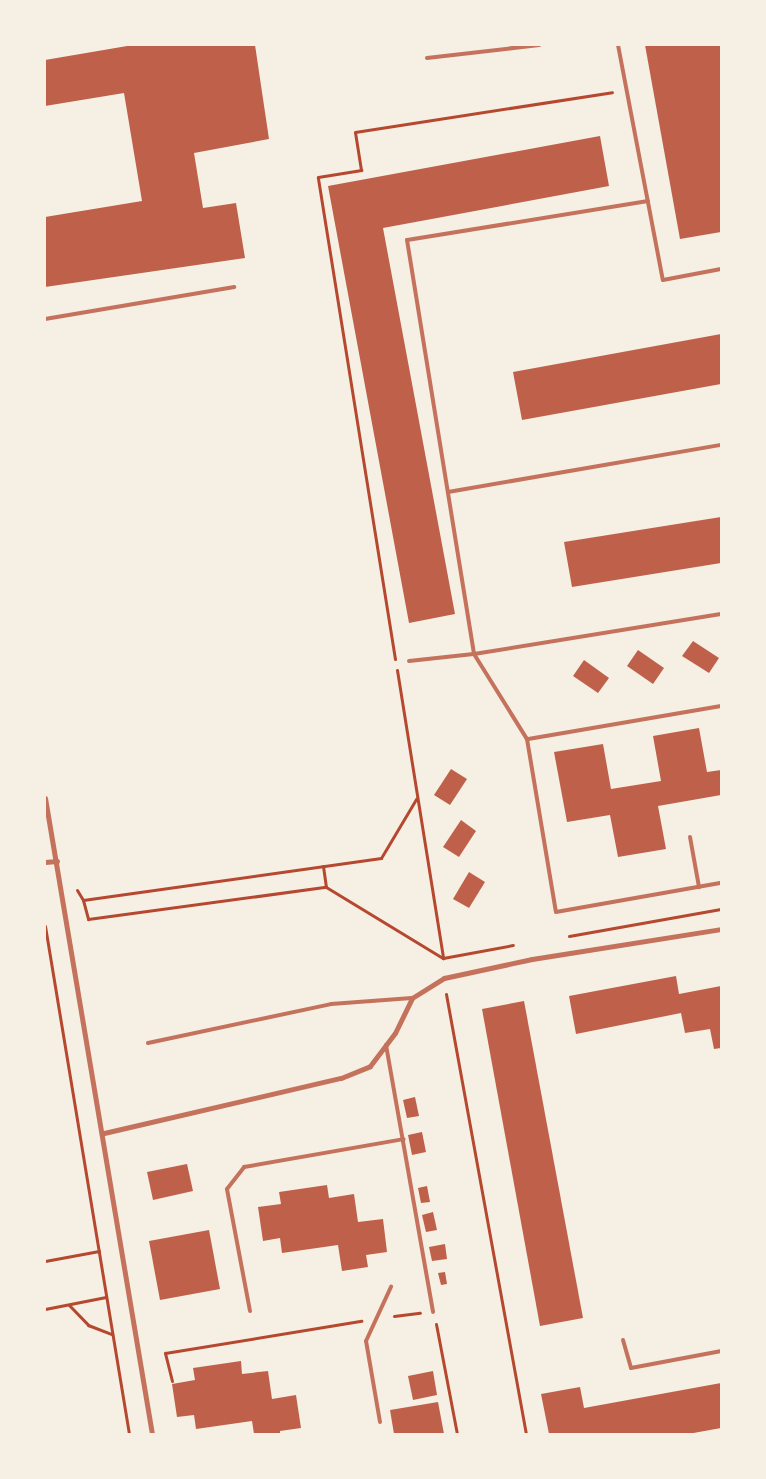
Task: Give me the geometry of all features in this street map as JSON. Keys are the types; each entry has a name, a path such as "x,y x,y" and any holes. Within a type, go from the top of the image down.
{"street":[{"path":"45,798 104,1133 152,1434"},
{"path":"45,862 57,861"},
{"path":"104,1133 342,1078 370,1066 386,1044 412,998 452,976 532,958 721,929"}],"lane":[{"path":"427,58 539,45"},
{"path":"618,45 663,280 721,269"},
{"path":"648,202 407,240 474,654 527,739 556,912 721,883"},
{"path":"45,319 234,286"},
{"path":"448,492 721,445"},
{"path":"409,661 474,654 721,614"},
{"path":"527,739 721,706"},
{"path":"690,837 699,887"},
{"path":"148,1043 330,1004 412,998"},
{"path":"386,1044 433,1312"},
{"path":"250,1312 227,1190 244,1168 404,1139"},
{"path":"380,1422 366,1341 391,1287"},
{"path":"623,1340 631,1368 721,1351"}],"path":[{"path":"83,900 381,858 417,798"},
{"path":"323,866 326,887"},
{"path":"73,884 83,900 88,919"},
{"path":"45,926 129,1434"},
{"path":"721,947 721,954"},
{"path":"45,1261 99,1251"},
{"path":"45,1309 106,1297"},
{"path":"68,1304 88,1325 112,1334"},
{"path":"172,1381 164,1353 377,1318 433,1312 458,1434"}],"building":[{"path":"133,45 255,45 269,139 194,153 203,208 236,203 245,258 45,287 45,217 142,201 124,93 45,106 45,60"},
{"path":"645,45 721,45 721,232 680,239"},
{"path":"600,136 609,186 383,228 455,614 409,623 328,186"},
{"path":"721,334 721,384 522,420 513,372"},
{"path":"721,517 721,563 572,587 564,542"},
{"path":"693,641 719,658 709,673 682,656"},
{"path":"638,650 664,668 653,684 627,666"},
{"path":"584,660 609,678 598,693 573,676"},
{"path":"699,728 707,772 721,770 721,795 658,806 666,849 618,857 610,815 567,822 554,752 603,744 611,789 661,781 653,736"},
{"path":"451,769 467,779 450,805 434,795"},
{"path":"461,820 476,831 459,857 443,847"},
{"path":"469,872 485,882 469,908 453,899"},
{"path":"676,976 679,994 721,986 721,1048 714,1049 710,1029 685,1033 681,1013 576,1034 569,996"},
{"path":"524,1001 583,1318 540,1326 482,1009"},
{"path":"415,1097 419,1116 407,1118 403,1100"},
{"path":"422,1132 426,1152 412,1155 408,1135"},
{"path":"187,1164 193,1191 153,1200 147,1172"},
{"path":"327,1185 329,1198 354,1194 358,1222 383,1219 387,1252 366,1255 368,1267 342,1271 338,1245 282,1253 280,1238 263,1241 258,1207 281,1204 279,1192"},
{"path":"427,1186 430,1202 421,1203 418,1188"},
{"path":"433,1212 437,1230 426,1232 422,1215"},
{"path":"209,1230 220,1289 160,1300 149,1241"},
{"path":"445,1244 447,1259 432,1261 429,1247"},
{"path":"445,1272 447,1284 441,1285 438,1273"},
{"path":"241,1361 242,1374 268,1371 272,1399 296,1395 301,1428 280,1431 280,1434 254,1434 252,1421 196,1429 194,1415 177,1417 172,1384 195,1380 193,1368"},
{"path":"433,1371 437,1395 413,1400 408,1376"},
{"path":"721,1383 721,1428 688,1434 549,1434 541,1394 580,1387 584,1408"},
{"path":"438,1402 444,1434 394,1434 390,1410"}]}
